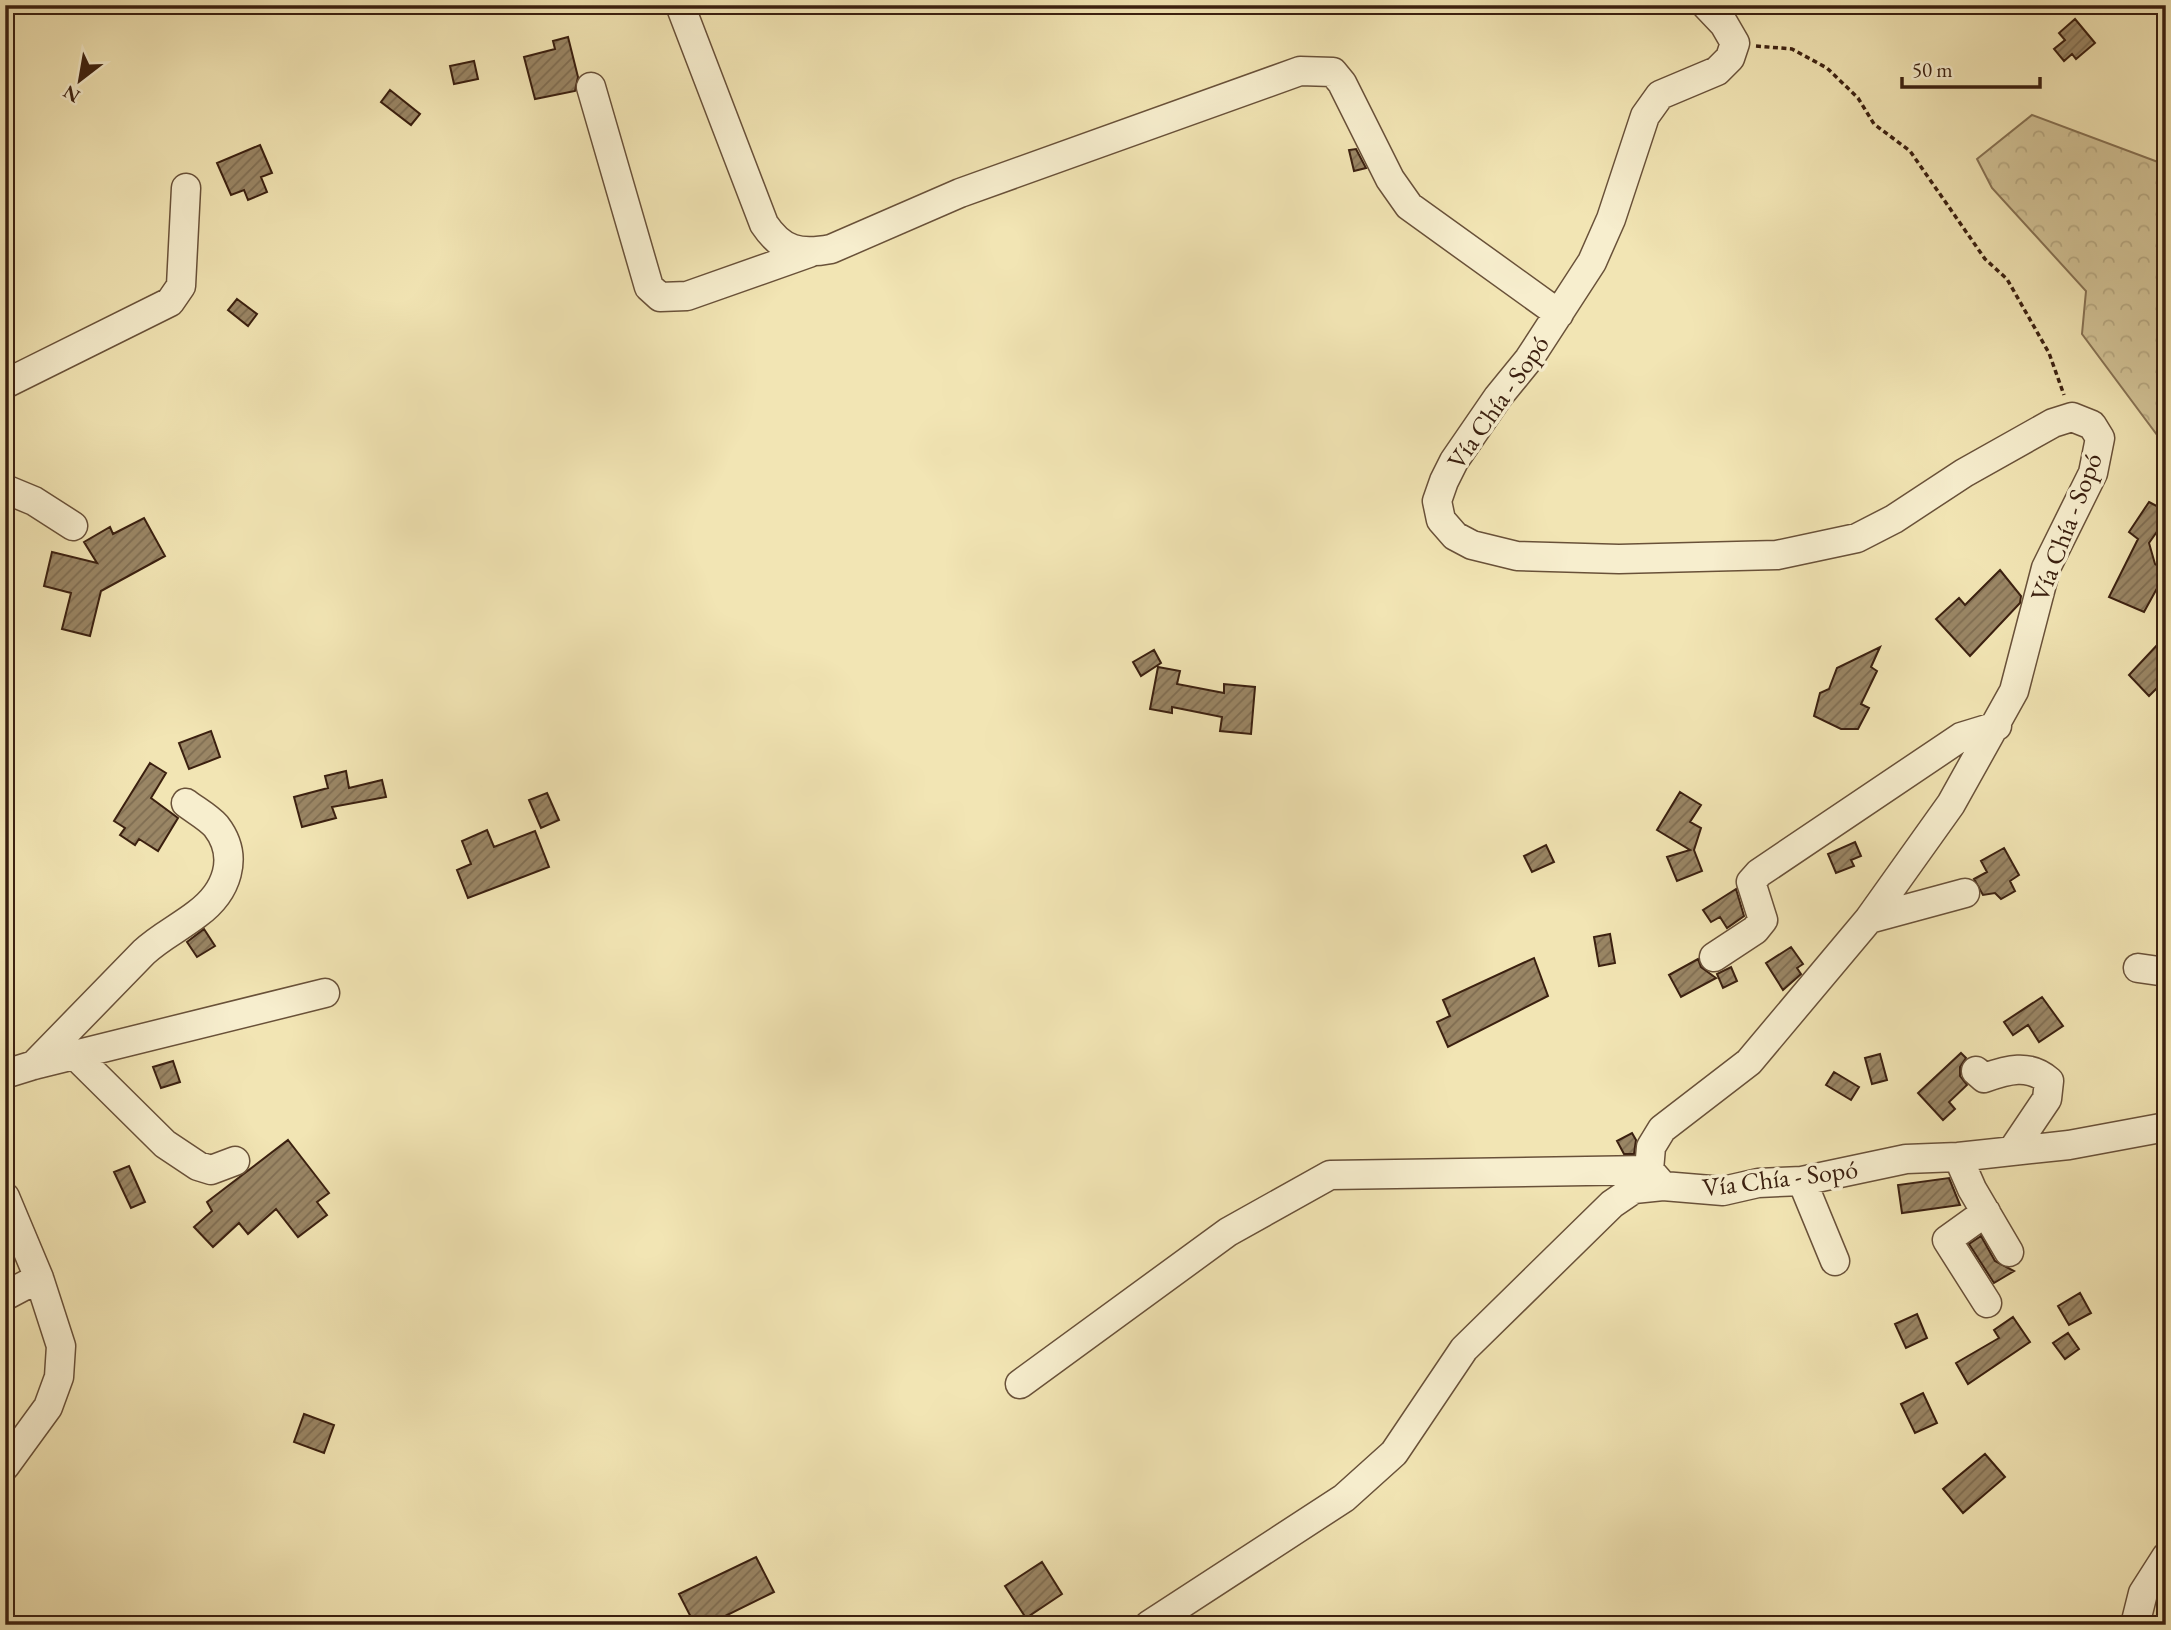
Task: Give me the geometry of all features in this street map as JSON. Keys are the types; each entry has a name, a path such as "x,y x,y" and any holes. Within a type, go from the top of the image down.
{"street":[{"path":"661,5 765,269"},
{"path":"680,5 764,224 775,241 792,251 809,253"},
{"path":"1706,5 1724,24 1735,43"},
{"name":"Vía Chía - Sopó","path":"1735,43 1730,58 1717,71 1660,95 1645,116 1611,219 1592,262 1559,314 1467,442 1444,481 1437,501 1441,520 1455,536 1472,545 1517,556 1619,559 1777,555 1857,538 1894,519 1964,473 2053,423 2072,417 2092,425 2099,438 2099,450 2083,496 2046,568 2014,691 1997,726 1925,844 1869,919 1749,1062 1662,1129 1651,1147 1656,1178 1723,1191 1758,1183 1802,1181 1906,1159 2012,1151 2166,1127"},
{"path":"591,87 649,286 660,297 687,296 809,253 831,249 960,193 1080,148 1300,71 1317,69 1333,72 1342,83 1390,178 1409,206 1559,314"},
{"path":"5,384 170,302 181,286 186,188"},
{"path":"5,489 34,501 73,526"},
{"path":"1714,957 1755,930 1763,920 1751,882 1759,873 1961,737 1997,726"},
{"path":"34,1065 144,952 162,936 196,915 211,902 223,886 231,865 227,842 214,824 186,803"},
{"path":"1869,919 1965,893"},
{"path":"5,1074 325,993"},
{"path":"75,1055 165,1144 182,1156 211,1170 235,1161"},
{"path":"1976,1071 1984,1078 2024,1068 2039,1072 2049,1080 2047,1099 2012,1151"},
{"path":"1958,1157 2009,1252"},
{"path":"1020,1384 1228,1232 1330,1175 1656,1178"},
{"path":"1149,1625 1344,1498 1394,1453 1464,1349 1612,1204 1656,1178"},
{"path":"1802,1181 1835,1261"},
{"path":"5,1198 38,1278 61,1346 59,1377 48,1407 5,1466"},
{"path":"1986,1212 1947,1240 1987,1303"},
{"path":"5,1296 38,1278"},
{"path":"2135,1625 2143,1593 2166,1558"}],"path":[{"path":"1735,43 1792,50 1827,68 1858,98 1874,124 1910,151 1985,259 2007,279 2049,353 2072,417"}],"green space":[{"path":"2032,115 2166,165 2166,447 2082,334 2086,291 1992,188 1977,159"}],"building":[{"path":"2075,19 2095,43 2076,59 2072,54 2064,61 2054,49 2065,40 2059,33"},
{"path":"568,37 578,77 575,91 535,99 524,57 555,49 553,41"},
{"path":"474,61 478,79 454,84 450,66"},
{"path":"390,90 420,114 411,125 381,102"},
{"path":"260,145 272,173 261,177 267,192 248,200 244,190 231,195 217,163"},
{"path":"1356,149 1366,168 1354,171 1349,150"},
{"path":"237,299 257,314 248,326 228,310"},
{"path":"2149,502 2166,511 2166,519 2149,543 2155,564 2166,572 2144,612 2109,597 2138,539 2129,532"},
{"path":"144,518 165,556 101,591 90,636 62,629 71,593 44,586 52,552 97,563 84,542 110,527 113,534"},
{"path":"2000,570 2021,596 2020,603 1970,656 1936,619 1959,598 1965,605"},
{"path":"2159,643 2166,651 2166,679 2149,696 2129,675"},
{"path":"1880,647 1871,667 1877,671 1861,704 1869,708 1858,729 1841,729 1814,716 1820,693 1829,689 1837,668"},
{"path":"1154,650 1161,663 1141,676 1133,662"},
{"path":"1158,667 1180,671 1177,684 1224,693 1224,684 1255,687 1251,734 1220,731 1222,717 1172,707 1172,713 1150,709"},
{"path":"211,731 220,757 189,769 179,743"},
{"path":"150,763 166,773 151,798 178,818 158,851 139,839 135,845 120,835 125,828 114,821"},
{"path":"346,771 349,788 382,780 386,797 332,807 336,818 302,827 294,797 328,788 325,776"},
{"path":"1680,792 1701,805 1690,822 1701,828 1694,850 1702,871 1677,881 1667,857 1690,850 1657,830"},
{"path":"547,793 559,820 541,828 529,800"},
{"path":"487,830 494,847 535,831 549,867 468,898 457,870 471,864 462,841"},
{"path":"1855,842 1861,856 1851,860 1854,866 1836,873 1828,854"},
{"path":"1546,845 1554,862 1532,872 1524,856"},
{"path":"2004,848 2019,875 2010,881 2015,891 2001,899 1995,893 1983,895 1974,879 1987,872 1981,861"},
{"path":"1736,889 1744,916 1727,928 1720,917 1711,922 1703,910"},
{"path":"204,929 215,946 197,957 187,942"},
{"path":"1610,934 1615,963 1599,966 1594,937"},
{"path":"1791,947 1803,964 1797,968 1801,974 1783,990 1766,963"},
{"path":"1534,958 1548,996 1448,1047 1437,1022 1450,1016 1443,1000"},
{"path":"1698,959 1701,967 1716,978 1681,997 1669,975"},
{"path":"1731,967 1737,981 1723,988 1717,974"},
{"path":"2042,997 2063,1026 2039,1042 2028,1025 2013,1035 2004,1022"},
{"path":"1961,1053 1966,1058 1960,1067 1960,1076 1967,1085 1949,1102 1955,1109 1943,1120 1918,1093"},
{"path":"1880,1054 1887,1080 1872,1084 1865,1058"},
{"path":"173,1061 180,1082 161,1088 153,1067"},
{"path":"1834,1072 1859,1087 1851,1100 1826,1085"},
{"path":"1632,1133 1636,1140 1634,1154 1624,1154 1617,1141"},
{"path":"288,1140 329,1193 317,1202 327,1215 298,1237 276,1209 248,1234 239,1223 213,1247 194,1227 212,1211 207,1202"},
{"path":"129,1166 145,1202 131,1208 114,1172"},
{"path":"1949,1178 1960,1205 1902,1213 1898,1185"},
{"path":"1981,1236 1995,1261 2014,1271 1994,1283 1969,1244"},
{"path":"2080,1293 2091,1313 2069,1325 2058,1306"},
{"path":"1917,1314 1927,1338 1906,1348 1895,1324"},
{"path":"2013,1317 2030,1342 1968,1384 1956,1363 1999,1338 1994,1330"},
{"path":"2068,1333 2079,1349 2065,1359 2053,1343"},
{"path":"1923,1393 1937,1423 1915,1433 1901,1404"},
{"path":"304,1414 334,1425 324,1453 294,1442"},
{"path":"1985,1454 2005,1477 1963,1513 1943,1489"},
{"path":"756,1557 774,1592 707,1625 695,1625 679,1594"},
{"path":"1042,1562 1062,1594 1026,1618 1005,1586"}]}
